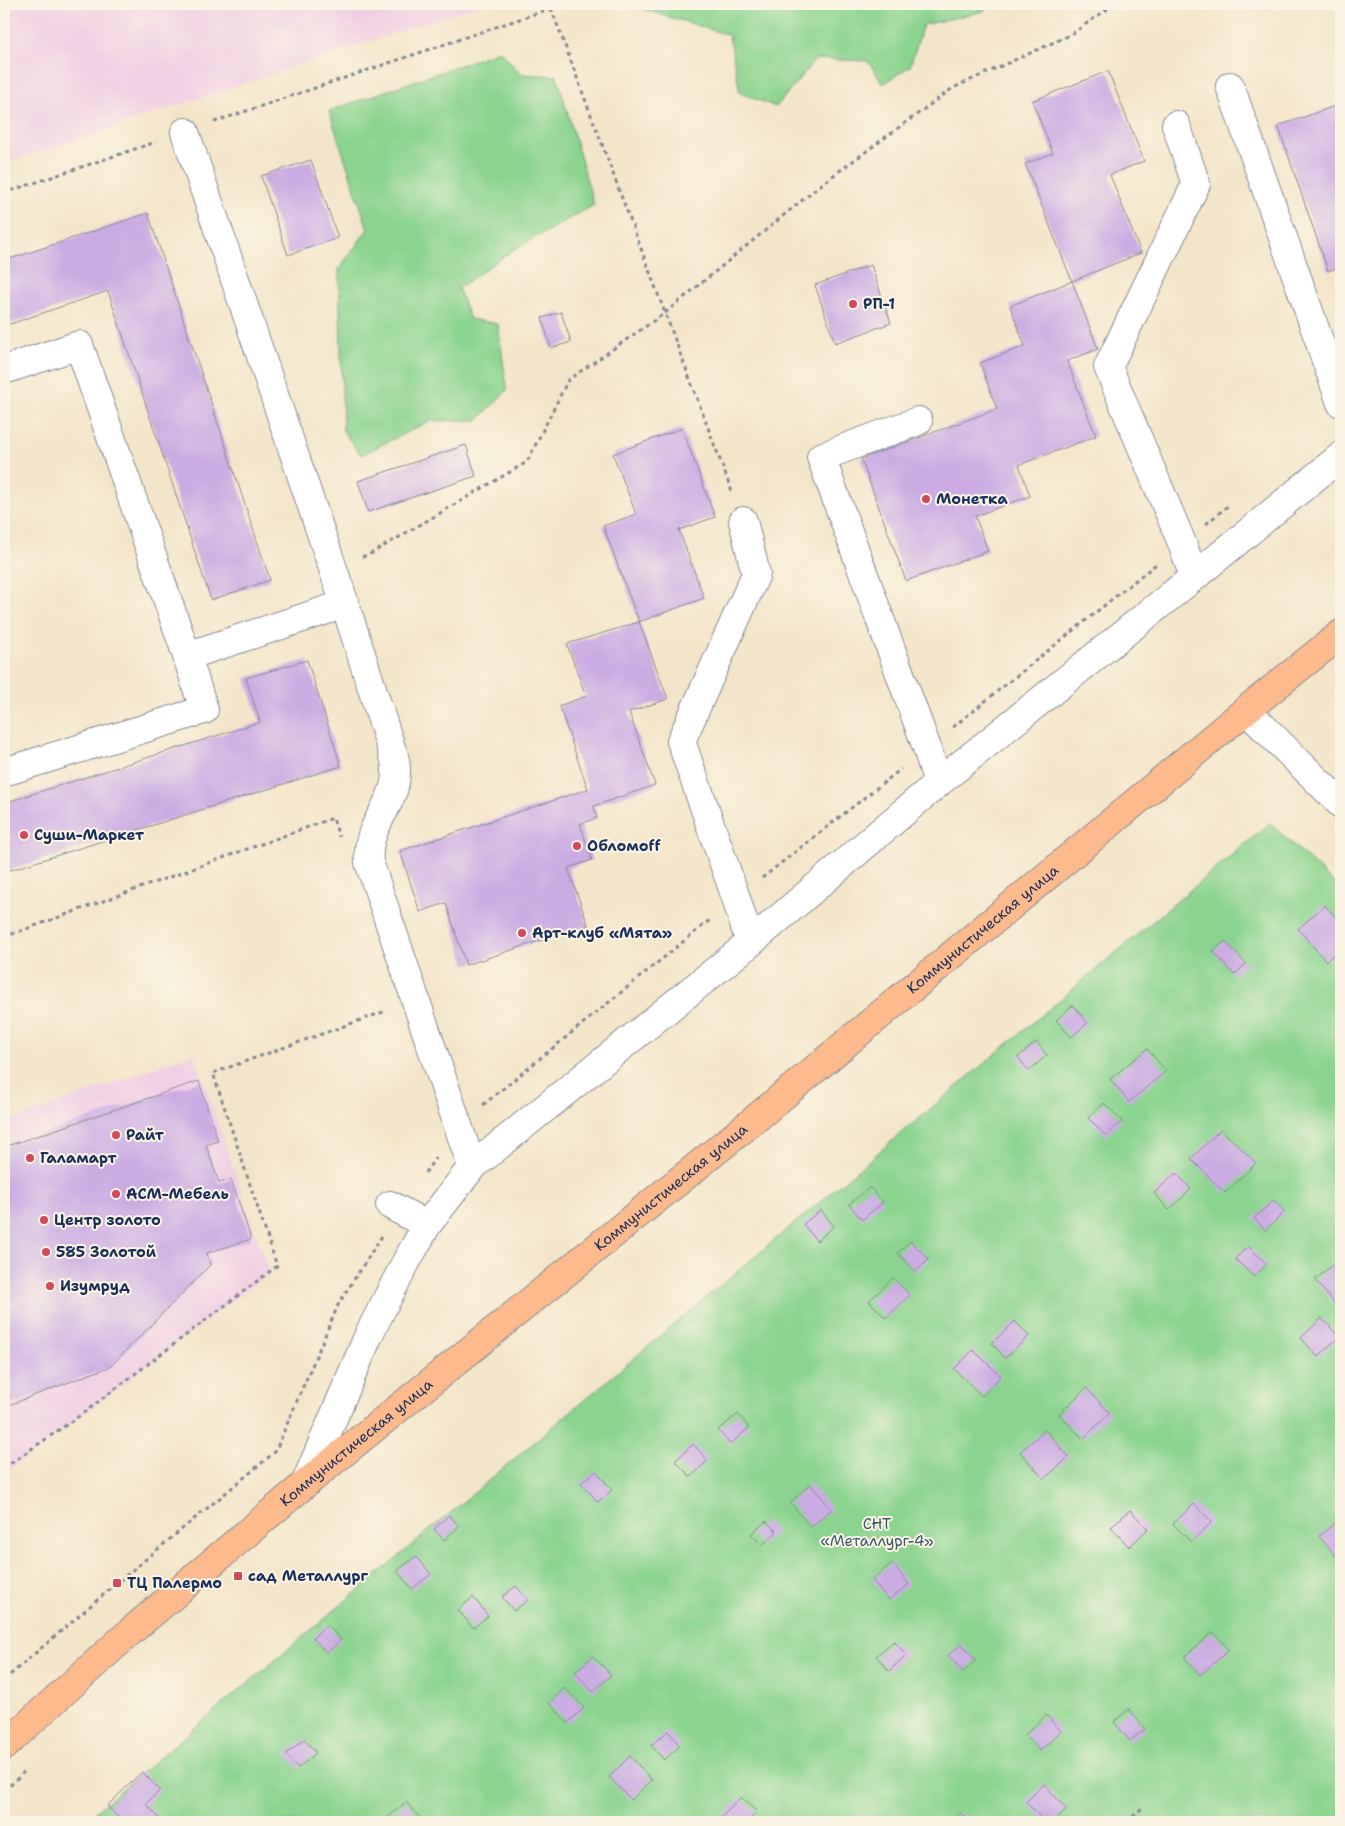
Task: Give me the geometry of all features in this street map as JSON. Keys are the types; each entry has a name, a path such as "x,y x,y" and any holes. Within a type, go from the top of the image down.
{"main road":[{"name":"Коммунистическая улица","path":"4,1746 131,1631 305,1484 754,1120 1246,710 1341,634"}],"street":[{"path":"1230,86 1341,403"},
{"path":"1176,125 1196,184 1108,367 1182,543 1194,577"},
{"path":"185,132 333,567 392,749 397,778 393,795 382,813 369,843 369,862 472,1167"},
{"path":"4,370 79,345 204,710 4,772"},
{"path":"918,421 821,457 924,739 938,783"},
{"path":"305,1484 370,1332 427,1225 472,1167 750,943 938,783 1341,456"},
{"path":"743,521 756,574 681,741 750,943"},
{"path":"187,656 345,604"},
{"path":"1246,710 1341,804"},
{"path":"390,1205 427,1225"}],"path":[{"path":"4,193 564,4"},
{"path":"333,567 372,553 527,462 568,380 665,313 823,182 953,88 1070,35 1115,4"},
{"path":"551,8 743,521"},
{"path":"4,936 333,818"},
{"path":"4,1468 82,1414 277,1266 213,1073 388,1011"},
{"path":"1127,1822 1142,1808"}],"shaded area":[{"path":"4,4 481,4 4,164"},
{"path":"194,1053 269,1273 4,1474 4,1124"}],"green space":[{"path":"641,4 986,4 984,11 923,25 910,66 883,84 868,61 816,59 776,107 740,93 729,35 640,8"},
{"path":"500,51 521,74 557,76 594,205 513,250 458,288 470,319 498,324 507,390 478,420 430,421 361,455 343,431 339,269 368,229 329,111"},
{"name":"СНТ «Металлург-4»","path":"1270,823 1341,890 1341,1822 83,1822"}],"building":[{"path":"1108,71 1144,161 1110,175 1141,253 1072,281 1025,164 1053,153 1032,101"},
{"path":"1341,104 1341,266 1328,271 1278,126"},
{"path":"311,160 338,238 288,255 261,176"},
{"path":"148,213 270,580 211,600 108,291 4,326 4,261"},
{"name":"РП-1","path":"871,265 891,323 835,343 815,285"},
{"path":"1072,281 1098,349 1067,361 1096,436 1019,465 1030,496 975,516 988,551 906,581 861,459 997,409 980,363 1025,346 1010,306"},
{"path":"561,312 571,342 551,348 542,318"},
{"path":"682,428 715,517 679,530 704,598 639,622 603,526 636,514 613,454"},
{"path":"466,445 476,476 368,512 358,481"},
{"path":"639,622 668,699 629,712 655,785 594,806 597,818 580,824 592,860 568,868 588,925 466,965 446,903 420,912 400,851 588,789 559,706 586,696 567,644"},
{"path":"307,660 341,766 4,872 4,803 260,722 246,678"},
{"path":"1325,905 1341,923 1341,948 1326,961 1298,929"},
{"path":"1225,941 1246,964 1234,975 1213,951"},
{"path":"1073,1005 1088,1023 1071,1037 1056,1020"},
{"path":"1036,1042 1047,1055 1029,1071 1018,1057"},
{"path":"1147,1049 1166,1071 1129,1102 1110,1079"},
{"path":"199,1081 218,1141 206,1145 219,1183 231,1179 251,1239 207,1253 210,1265 111,1366 4,1407 4,1147"},
{"path":"1104,1103 1122,1121 1106,1136 1088,1118"},
{"path":"1221,1129 1256,1163 1225,1193 1191,1159"},
{"path":"1176,1173 1191,1189 1169,1210 1154,1193"},
{"path":"870,1187 883,1202 862,1220 849,1204"},
{"path":"1274,1200 1285,1212 1265,1230 1254,1218"},
{"path":"821,1210 834,1226 817,1241 803,1224"},
{"path":"910,1241 929,1259 916,1272 898,1253"},
{"path":"1248,1246 1267,1264 1254,1277 1235,1259"},
{"path":"1338,1260 1341,1264 1341,1298 1335,1304 1315,1280"},
{"path":"893,1278 910,1295 886,1318 869,1301"},
{"path":"1322,1318 1339,1337 1318,1357 1301,1338"},
{"path":"1015,1321 1029,1336 1005,1358 992,1343"},
{"path":"973,1350 1001,1376 982,1396 954,1369"},
{"path":"1086,1388 1110,1413 1083,1439 1059,1414"},
{"path":"738,1414 749,1428 730,1444 718,1430"},
{"path":"1045,1430 1069,1457 1044,1479 1020,1452"},
{"path":"693,1444 708,1460 691,1477 675,1461"},
{"path":"596,1471 612,1490 598,1502 581,1483"},
{"path":"810,1484 832,1509 811,1527 790,1503"},
{"path":"1194,1504 1212,1522 1191,1542 1173,1524"},
{"path":"1130,1510 1148,1529 1129,1547 1111,1527"},
{"path":"449,1515 459,1526 444,1540 434,1529"},
{"path":"1341,1518 1341,1557 1338,1559 1319,1536"},
{"path":"766,1521 777,1532 762,1545 751,1534"},
{"path":"416,1556 431,1574 412,1589 397,1571"},
{"path":"892,1563 909,1584 889,1600 872,1580"},
{"path":"516,1586 528,1600 514,1611 502,1597"},
{"path":"473,1597 488,1616 473,1628 458,1610"},
{"path":"327,1624 341,1640 327,1653 313,1638"},
{"path":"1213,1632 1229,1650 1200,1675 1184,1657"},
{"path":"894,1641 906,1655 889,1671 876,1656"},
{"path":"962,1644 976,1660 963,1672 948,1655"},
{"path":"593,1656 611,1675 593,1692 575,1672"},
{"path":"565,1688 584,1708 568,1723 549,1703"},
{"path":"1129,1709 1145,1729 1130,1741 1114,1722"},
{"path":"1046,1715 1061,1731 1040,1751 1025,1735"},
{"path":"668,1731 680,1746 664,1760 651,1745"},
{"path":"304,1739 316,1753 298,1768 286,1754"},
{"path":"630,1756 652,1780 631,1800 609,1777"},
{"path":"142,1772 160,1790 146,1804 161,1820 159,1822 123,1822 107,1806"},
{"path":"1044,1784 1067,1810 1053,1822 1045,1822 1026,1802"},
{"path":"741,1797 757,1812 747,1822 722,1822 719,1820"},
{"path":"406,1802 424,1822 388,1822 386,1819"},
{"path":"960,1813 971,1822 951,1822"}],"place":[{"name":"РП-1","path":"853,304"},
{"name":"Монетка","path":"926,499"},
{"name":"Суши-Маркет","path":"24,835"},
{"name":"Обломоff","path":"577,846"},
{"name":"Арт-клуб «Мята»","path":"522,933"},
{"name":"Райт","path":"116,1135"},
{"name":"Галамарт","path":"30,1158"},
{"name":"АСМ-Мебель","path":"116,1194"},
{"name":"Центр золото","path":"44,1220"},
{"name":"585 Золотой","path":"46,1252"},
{"name":"Изумруд","path":"50,1286"},
{"name":"сад Металлург","path":"238,1576"},
{"name":"ТЦ Палермо","path":"117,1583"}]}
